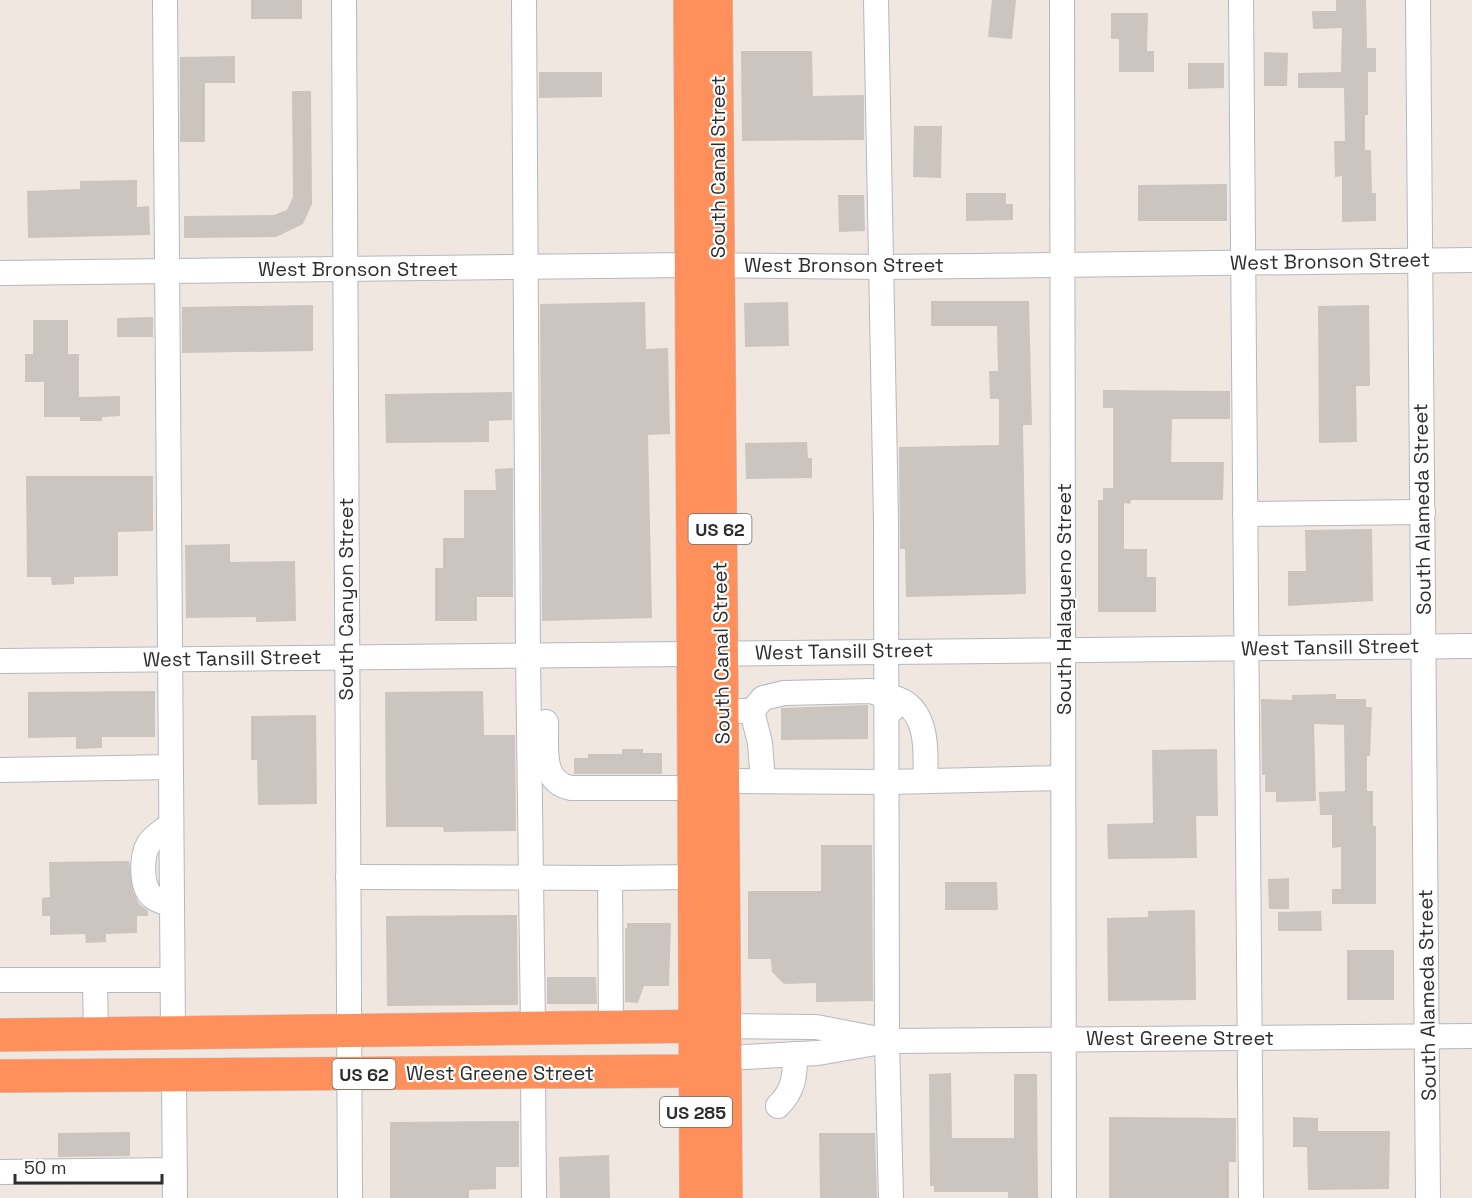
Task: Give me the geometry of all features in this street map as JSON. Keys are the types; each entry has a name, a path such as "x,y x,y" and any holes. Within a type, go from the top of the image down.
{"highway":[{"name":"South Canal Street","path":"690,0 705,265"},
{"name":"South Canal Street","path":"696,1198 710,1045 705,265 717,0"},
{"name":"South Canal Street","path":"707,652 738,711 708,784 694,877 726,1198"},
{"name":"West Greene Street","path":"0,1035 611,1027 710,1045"},
{"name":"West Greene Street","path":"0,1076 533,1073 710,1045"}],"street":[{"path":"165,0 173,1032"},
{"name":"South Canyon Street","path":"344,0 347,268 345,657 350,1198"},
{"path":"524,0 533,1029"},
{"path":"876,0 887,650 885,696 905,782 887,1041 891,1198"},
{"name":"South Halagueno Street","path":"1062,0 1065,649 1064,1198"},
{"path":"1241,0 1251,1198"},
{"name":"South Alameda Street","path":"1418,0 1428,1198"},
{"name":"West Bronson Street","path":"0,273 347,268 705,265 882,267 1472,260"},
{"path":"1245,514 1423,513"},
{"name":"West Tansill Street","path":"0,661 887,650 1472,646"},
{"path":"763,781 760,743 738,711 763,698 784,693 871,690 885,696 901,698 910,704 915,712 927,747 905,782"},
{"path":"546,722 547,760 551,779 559,786 571,788 763,781 905,782 1063,778"},
{"path":"0,770 170,767"},
{"path":"348,877 694,877"},
{"path":"610,878 611,1027"},
{"path":"0,980 172,980"},
{"path":"95,981 96,1033"},
{"name":"West Greene Street","path":"710,1045 816,1027 887,1041"},
{"name":"West Greene Street","path":"710,1045 795,1054 818,1053 887,1041 1472,1036"},
{"path":"778,1106 790,1093 795,1079 795,1054"},
{"path":"533,1073 534,1198"},
{"path":"174,1074 175,1198"},
{"path":"0,1172 175,1170"}],"building":[{"path":"251,0 302,0 302,19 251,19"},
{"path":"992,0 1016,0 1012,39 988,37"},
{"path":"1336,0 1366,0 1367,48 1376,48 1376,72 1368,72 1365,150 1371,150 1372,193 1376,193 1376,221 1342,222 1342,176 1335,177 1334,141 1345,141 1344,88 1298,88 1298,73 1341,72 1342,28 1313,29 1312,11 1336,11"},
{"path":"1111,13 1148,13 1147,51 1154,51 1154,72 1119,72 1119,39 1111,39"},
{"path":"741,51 812,51 813,96 864,95 864,140 742,141"},
{"path":"1264,52 1288,53 1287,86 1264,86"},
{"path":"235,56 235,83 205,83 205,142 180,142 180,57"},
{"path":"1188,63 1224,63 1224,88 1188,89"},
{"path":"539,72 602,72 602,97 539,98"},
{"path":"292,91 311,91 312,204 303,224 276,237 184,238 184,216 274,215 287,210 293,197"},
{"path":"914,126 942,126 941,178 913,177"},
{"path":"137,180 137,207 149,206 150,235 28,238 27,191 80,189 80,181"},
{"path":"1227,184 1227,221 1138,221 1138,185"},
{"path":"966,193 1006,193 1006,204 1013,204 1013,220 966,221"},
{"path":"838,195 864,195 865,231 839,232"},
{"path":"931,301 1029,301 1032,425 1023,425 1026,594 906,597 905,549 900,549 899,447 999,445 999,399 990,399 989,371 998,371 997,326 931,326"},
{"path":"645,302 646,349 668,348 670,434 648,435 652,618 542,621 540,304"},
{"path":"788,302 789,346 745,347 744,303"},
{"path":"313,305 313,351 182,353 182,307"},
{"path":"1369,305 1370,386 1356,386 1357,442 1319,443 1318,306"},
{"path":"153,317 153,337 117,337 117,318"},
{"path":"33,320 68,320 68,354 79,354 79,397 120,396 120,416 102,417 102,421 80,421 80,417 44,417 44,382 25,382 25,354 33,354"},
{"path":"1103,390 1230,391 1230,419 1172,419 1171,462 1224,462 1223,500 1131,500 1130,504 1124,503 1124,549 1147,549 1147,577 1156,577 1156,612 1098,612 1098,500 1103,500 1103,488 1113,488 1113,408 1103,408"},
{"path":"512,392 512,420 489,421 489,442 386,443 385,394"},
{"path":"807,442 808,458 812,458 812,478 746,479 745,443"},
{"path":"513,468 513,597 477,597 477,621 435,621 435,568 443,568 443,538 464,538 464,490 496,490 495,469"},
{"path":"26,476 153,476 153,531 118,532 118,576 74,577 74,584 52,585 51,577 27,577"},
{"path":"1372,529 1373,601 1288,606 1288,571 1306,571 1305,530"},
{"path":"230,544 230,562 295,561 296,621 256,622 256,617 186,618 185,545"},
{"path":"155,691 155,737 102,737 102,748 76,749 76,737 28,738 28,692"},
{"path":"483,691 484,735 515,735 516,831 444,832 443,827 386,827 385,692"},
{"path":"1336,694 1336,699 1366,699 1366,707 1372,707 1370,756 1367,756 1367,791 1373,791 1373,826 1376,826 1376,904 1332,904 1332,889 1341,889 1341,847 1332,848 1332,815 1320,815 1319,792 1345,791 1344,725 1314,724 1316,801 1276,802 1276,792 1265,792 1265,775 1262,775 1261,699 1292,700 1292,695"},
{"path":"868,705 868,739 781,740 781,708"},
{"path":"316,715 317,804 258,805 257,760 251,760 251,716"},
{"path":"622,749 643,749 643,753 662,753 662,774 574,774 574,758 588,758 588,754 622,754"},
{"path":"1217,749 1218,816 1196,816 1197,858 1108,859 1107,824 1153,823 1152,750"},
{"path":"821,845 872,845 873,1001 816,1002 816,983 784,984 772,972 771,959 748,959 748,891 821,891"},
{"path":"129,861 133,891 139,904 148,911 148,916 137,916 137,933 106,934 106,942 86,943 85,934 50,935 50,916 42,916 42,898 50,897 49,862"},
{"path":"1289,878 1289,909 1269,909 1268,879"},
{"path":"945,882 997,882 998,910 945,910"},
{"path":"1195,910 1196,1000 1108,1001 1107,918 1148,917 1148,911"},
{"path":"1321,911 1322,931 1278,931 1278,912"},
{"path":"517,915 518,1005 387,1006 386,916"},
{"path":"627,923 671,923 669,986 644,986 638,1003 625,1002 625,928 627,928"},
{"path":"1347,950 1394,950 1394,1000 1347,1000"},
{"path":"547,977 596,977 597,1004 547,1004"},
{"path":"951,1073 952,1138 1014,1138 1014,1074 1037,1074 1038,1198 1008,1198 1008,1192 934,1192 934,1186 930,1186 929,1074"},
{"path":"1109,1117 1236,1118 1236,1162 1229,1162 1229,1198 1109,1198"},
{"path":"1293,1117 1318,1118 1318,1131 1390,1131 1389,1189 1308,1190 1307,1147 1293,1147"},
{"path":"519,1121 519,1167 496,1167 496,1189 469,1190 469,1198 390,1198 390,1122"},
{"path":"130,1132 130,1156 58,1157 58,1133"},
{"path":"819,1133 875,1133 877,1198 820,1198"},
{"path":"609,1155 610,1198 560,1198 559,1157"}]}
